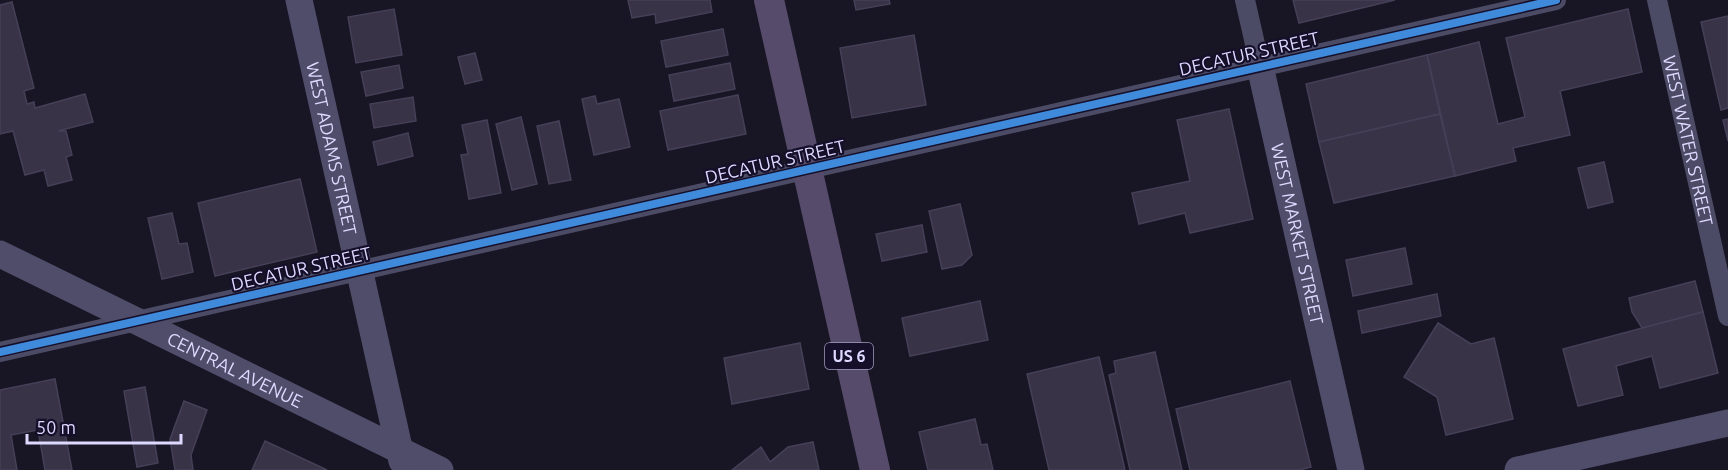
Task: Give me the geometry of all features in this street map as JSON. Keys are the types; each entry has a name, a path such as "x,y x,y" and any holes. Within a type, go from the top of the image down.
{"main road":[{"name":"US 6","path":"769,0 875,470"}],"street":[{"name":"WEST ADAMS STREET","path":"298,0 361,270 402,460"},
{"name":"WEST MARKET STREET","path":"1245,0 1351,470"},
{"name":"DECATUR STREET","path":"0,351 1556,0"},
{"name":"WEST WATER STREET","path":"1658,0 1728,316"},
{"name":"CENTRAL AVENUE","path":"0,254 402,460 440,470"},
{"path":"1518,470 1728,423"}],"building":[{"path":"628,0 710,0 712,12 656,23 655,14 632,18"},
{"path":"854,0 889,0 890,4 856,10"},
{"path":"1293,0 1395,0 1299,23"},
{"path":"12,2 34,88 24,91 27,104 34,102 35,108 85,94 93,122 58,131 66,131 72,155 66,157 72,180 48,186 44,170 25,175 13,131 0,134 0,5"},
{"path":"394,9 402,55 356,63 348,17"},
{"path":"1628,9 1642,72 1560,91 1570,135 1513,148 1516,161 1455,176 1427,55 1479,42 1498,124 1525,117 1506,38"},
{"path":"1728,16 1728,108 1721,110 1701,22"},
{"path":"723,29 728,55 666,67 661,41"},
{"path":"914,35 926,105 852,118 840,48"},
{"path":"475,53 482,80 465,84 458,57"},
{"path":"1427,55 1440,114 1319,142 1306,84"},
{"path":"730,63 735,89 674,101 669,75"},
{"path":"399,65 403,88 366,96 361,72"},
{"path":"738,95 746,134 668,150 660,111"},
{"path":"595,96 597,104 619,99 630,147 594,155 582,99"},
{"path":"413,97 416,121 374,128 370,104"},
{"path":"1229,109 1253,219 1190,233 1185,213 1139,224 1132,193 1190,181 1177,120"},
{"path":"1440,114 1455,176 1334,203 1319,142"},
{"path":"521,117 537,184 512,190 496,124"},
{"path":"1728,119 1728,141 1723,120"},
{"path":"487,120 501,193 469,199 461,155 468,154 462,125"},
{"path":"559,121 571,180 549,184 537,126"},
{"path":"408,133 413,156 378,165 373,142"},
{"path":"1604,162 1613,202 1588,208 1578,168"},
{"path":"300,179 317,252 215,276 198,203"},
{"path":"960,204 972,255 962,265 942,269 929,211"},
{"path":"172,213 179,244 187,243 193,272 162,279 148,218"},
{"path":"922,225 927,252 882,261 876,234"},
{"path":"1405,248 1412,284 1353,296 1346,260"},
{"path":"1695,281 1703,312 1642,328 1632,312 1629,298"},
{"path":"1437,294 1441,316 1362,333 1358,311"},
{"path":"980,301 988,340 910,356 902,318"},
{"path":"1703,312 1718,373 1660,388 1652,356 1616,366 1623,395 1578,406 1563,349"},
{"path":"1438,323 1471,344 1494,338 1513,419 1446,435 1437,397 1404,377"},
{"path":"800,343 809,389 732,404 724,358"},
{"path":"1155,352 1182,470 1130,470 1109,375 1116,373 1114,361"},
{"path":"1099,357 1125,470 1049,470 1027,374"},
{"path":"55,379 72,470 45,470 38,430 11,435 17,470 0,470 0,390"},
{"path":"1290,381 1311,467 1299,470 1190,470 1176,409"},
{"path":"145,387 158,463 137,467 124,391"},
{"path":"184,401 207,410 191,455 193,470 175,470 170,439"},
{"path":"975,419 981,445 987,444 993,470 928,470 919,432"},
{"path":"265,441 327,470 252,470"},
{"path":"813,442 819,470 732,470 761,447 770,462 788,447"}],"cycle path":[{"path":"0,352 1556,0"}]}
